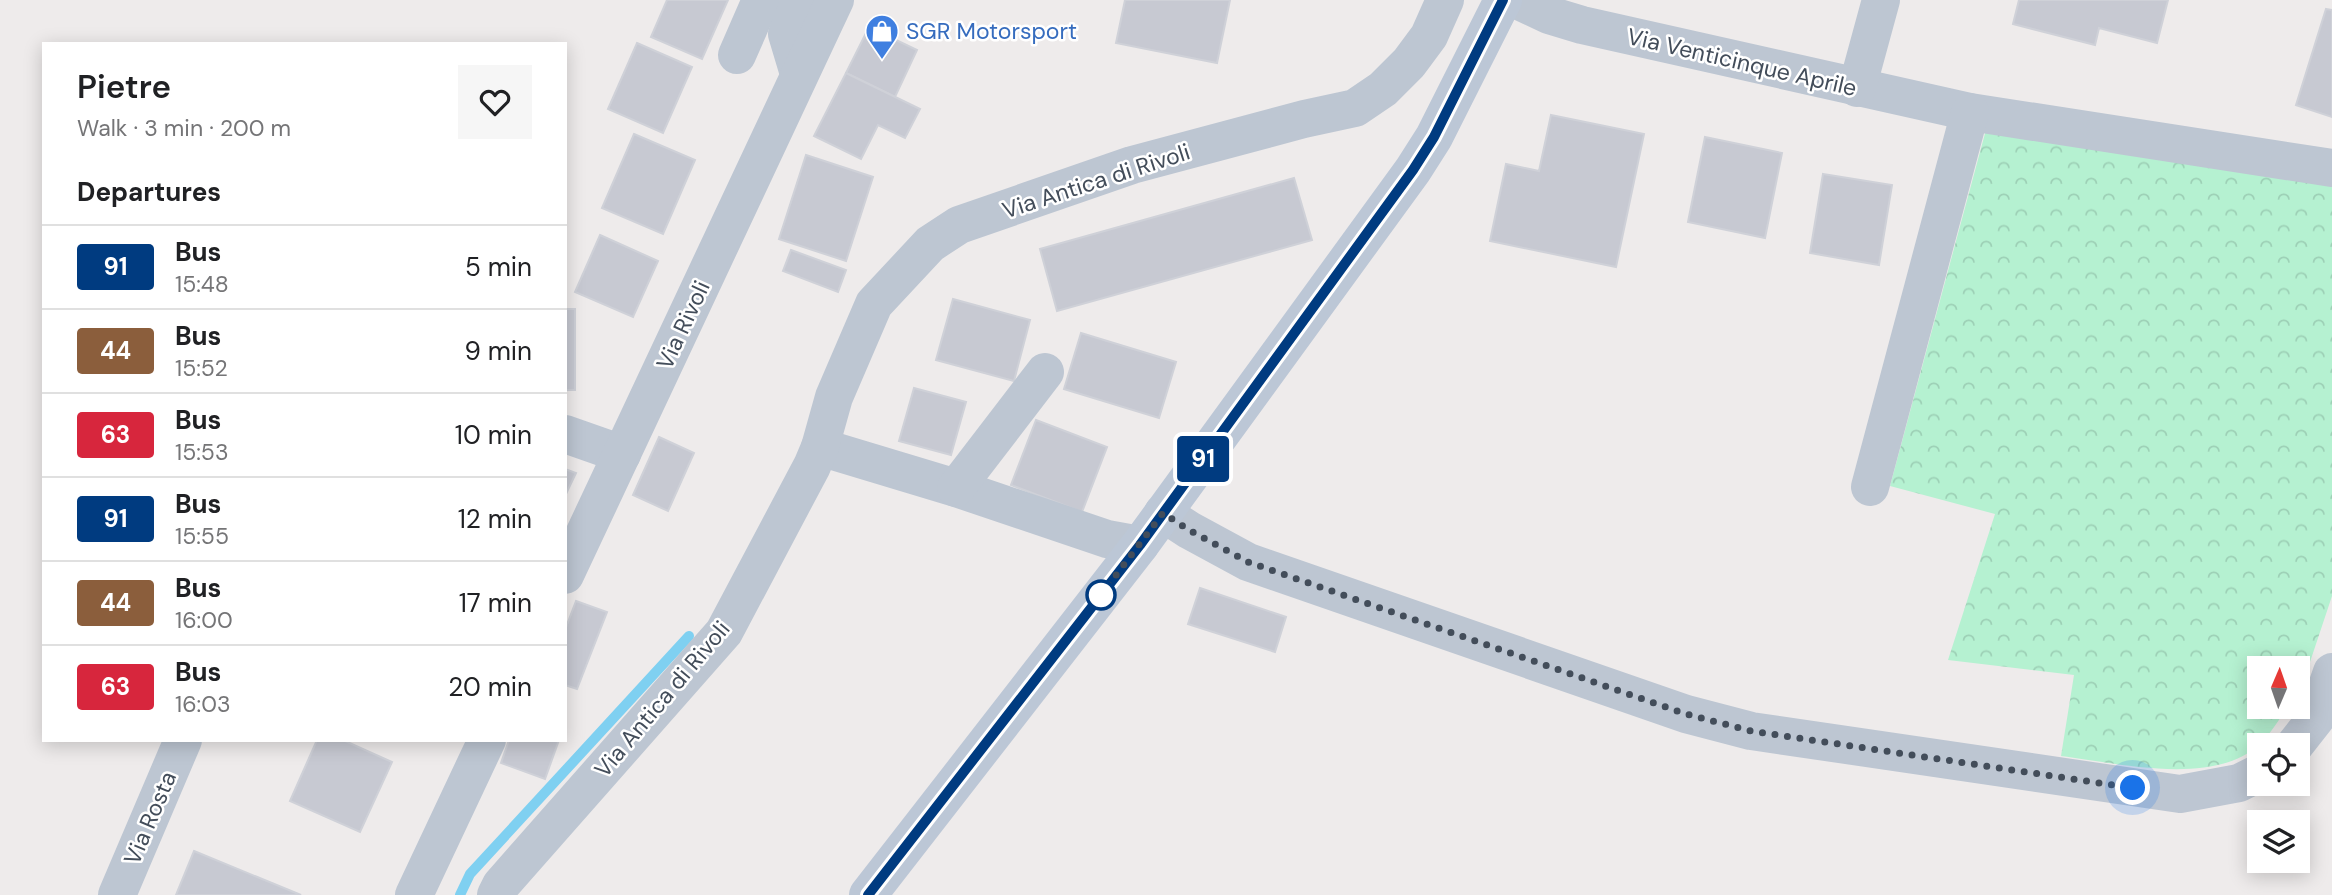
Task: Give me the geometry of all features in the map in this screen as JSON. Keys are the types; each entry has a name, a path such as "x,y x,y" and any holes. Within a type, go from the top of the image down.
{"street":[{"path":"737,55 761,0"},
{"path":"799,74 788,34 800,0"},
{"name":"Via Rivoli","path":"567,571 835,0"},
{"name":"Via Antica di Rivoli","path":"496,895 501,885 724,632 820,447 834,397 874,304 930,244 960,225 1132,165 1355,108 1383,89 1409,64 1429,36 1446,0"},
{"path":"868,895 1140,545 1413,170 1434,137 1503,0"},
{"path":"1857,88 1881,0"},
{"name":"Via Venticinque Aprile","path":"1533,7 1582,25 1970,112 2332,168"},
{"path":"1870,487 1970,112"},
{"path":"956,488 1045,372"},
{"path":"567,435 622,454"},
{"path":"820,447 956,488 1107,539 1140,545"},
{"path":"1163,513 1248,562 1686,714 1751,731 2180,794 2239,783 2247,779"},
{"path":"2304,733 2316,718 2332,672"},
{"name":"Via Rosta","path":"117,895 182,742"},
{"path":"414,895 486,742"}],"green space":[{"path":"1990,115 2332,168 2332,596 2310,662 2310,656 2247,656 2247,719 2280,719 2270,733 2247,733 2247,753 2216,765 2191,769 2136,767 2061,756 2074,675 1948,660 1995,514 1890,486"}],"building":[{"path":"667,0 728,0 702,59 651,37"},
{"path":"1125,0 1230,0 1217,63 1116,43"},
{"path":"2019,0 2168,0 2157,43 2099,28 2095,45 2013,24"},
{"path":"2326,9 2332,10 2332,117 2296,105"},
{"name":"SGR Motorsport","path":"869,27 917,50 895,97 846,73"},
{"path":"637,43 692,67 663,133 608,109"},
{"path":"846,73 920,109 905,138 878,125 861,159 814,136"},
{"path":"1551,115 1644,134 1616,267 1490,241 1506,164 1539,171"},
{"path":"634,134 695,160 663,234 602,208"},
{"path":"1705,137 1782,153 1765,238 1688,222"},
{"path":"806,155 873,177 846,261 779,239"},
{"path":"1823,174 1892,185 1879,265 1810,253"},
{"path":"1294,178 1312,240 1057,311 1040,249"},
{"path":"600,235 658,261 633,317 575,292"},
{"path":"791,250 846,270 838,292 783,271"},
{"path":"953,299 1030,320 1014,381 936,360"},
{"path":"567,309 575,309 575,390 567,390"},
{"path":"1081,333 1176,362 1159,418 1064,389"},
{"path":"914,388 966,402 951,455 899,441"},
{"path":"1036,420 1107,447 1082,512 1011,485"},
{"path":"659,437 694,453 668,511 633,495"},
{"path":"567,470 576,473 567,492"},
{"path":"1200,588 1286,617 1275,652 1188,624"},
{"path":"576,601 607,612 577,689 567,686 567,625"},
{"path":"316,742 347,742 392,762 360,832 290,801"},
{"path":"508,742 558,742 545,779 501,763"},
{"path":"194,851 301,895 176,895"}],"waterway":[{"path":"460,895 470,874 689,636"}],"bus line":[{"name":"91","path":"868,895 1140,545 1413,170 1434,137 1503,0"}],"place":[{"name":"SGR Motorsport","path":"882,61"}],"route":[{"path":"1101,595 1163,513 1248,562 1686,714 1751,731 2133,788"}]}
